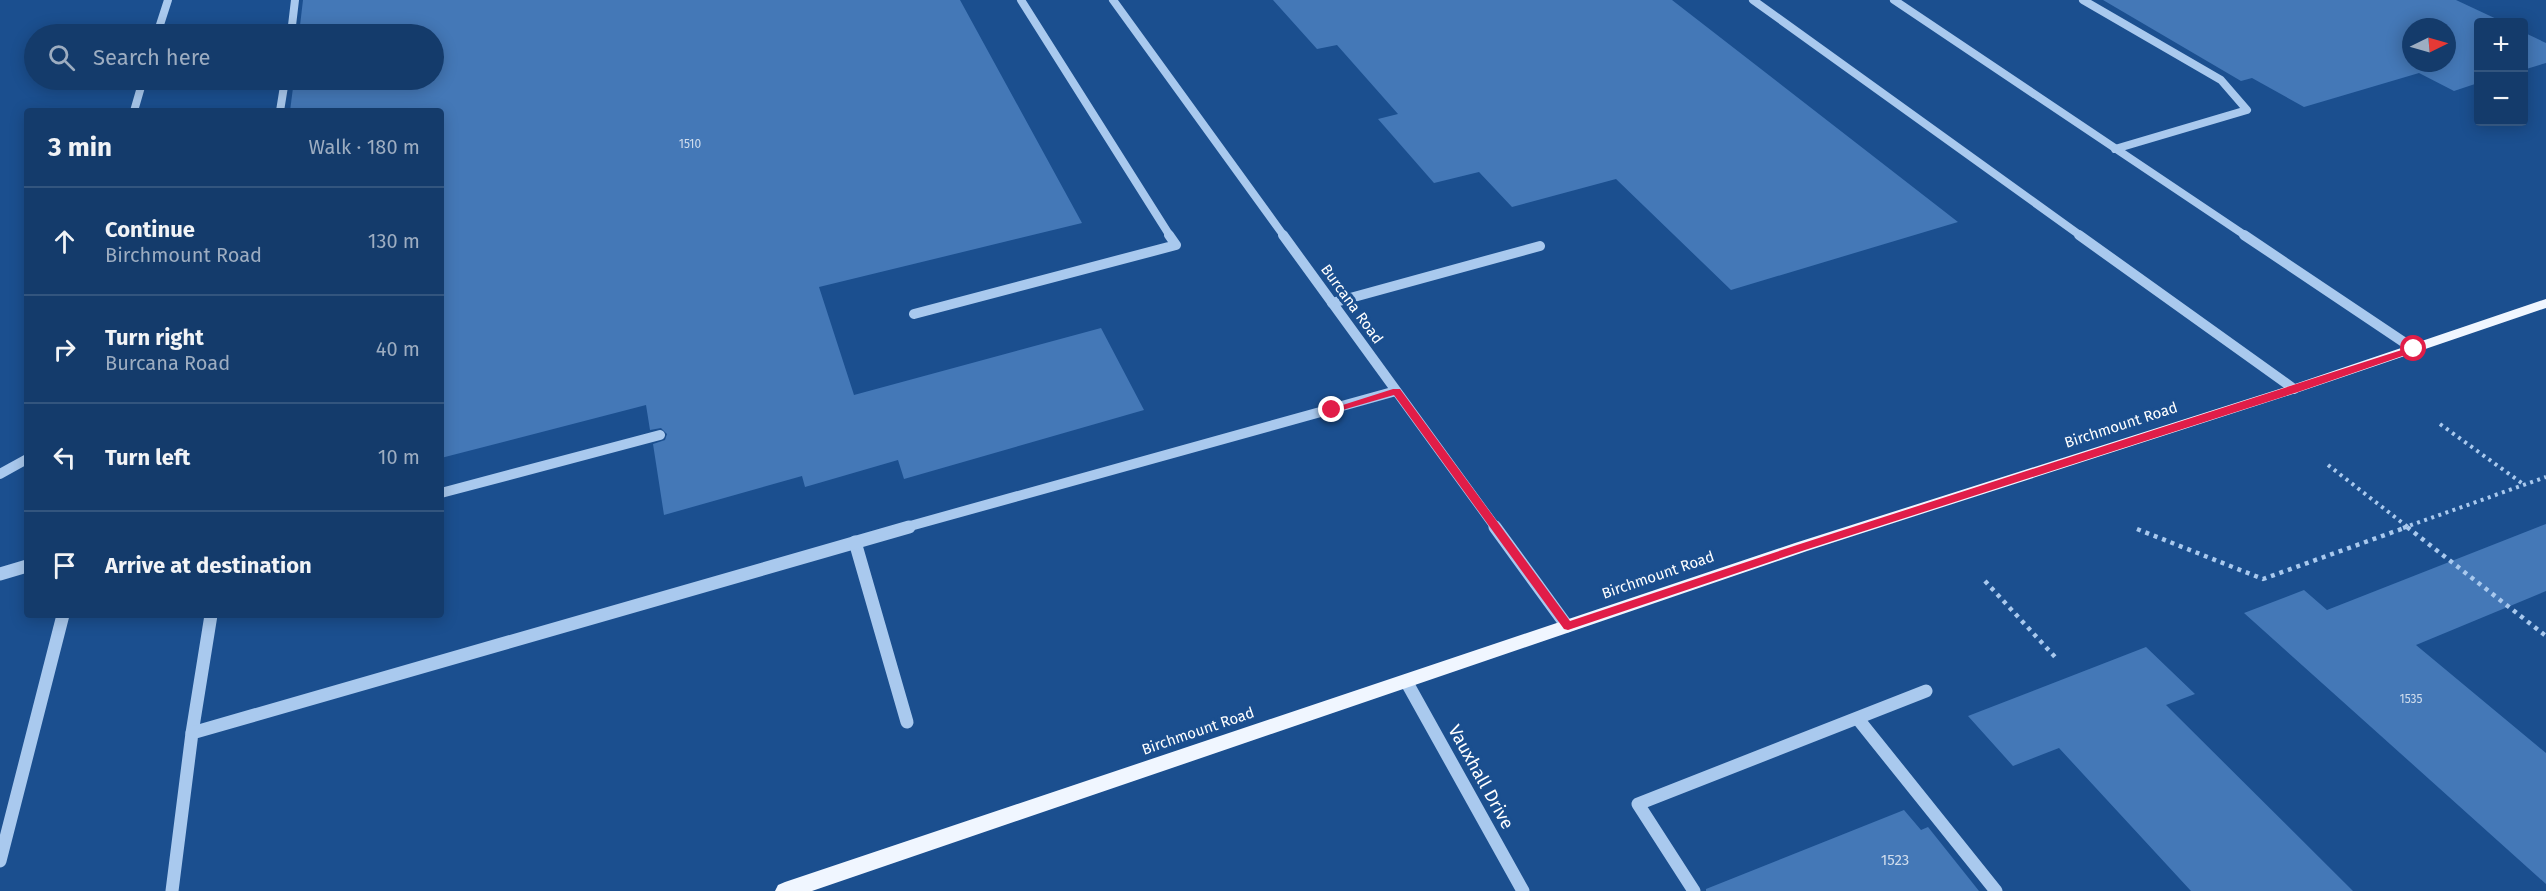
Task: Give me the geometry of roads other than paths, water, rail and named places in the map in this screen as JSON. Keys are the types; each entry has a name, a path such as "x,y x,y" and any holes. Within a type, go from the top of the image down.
{"main road":[{"name":"Birchmount Road","path":"785,891 1801,547 2294,389 2546,303"}],"street":[{"path":"160,24 168,0"},
{"path":"292,24 296,0"},
{"path":"914,314 1176,245 1021,0"},
{"name":"Burcana Road","path":"1113,0 1568,626"},
{"path":"1753,0 2294,389"},
{"path":"1894,0 2414,349"},
{"path":"2083,0 2221,80 2247,110 2115,149"},
{"path":"135,108 140,90"},
{"path":"280,108 283,90"},
{"path":"1332,303 1540,246"},
{"path":"192,733 855,542 1396,391"},
{"path":"444,492 660,435"},
{"path":"0,474 24,461"},
{"path":"855,542 907,722"},
{"path":"0,574 24,567"},
{"path":"0,861 62,618"},
{"path":"172,891 192,733 211,618"},
{"name":"Vauxhall Drive","path":"1406,681 1523,891"},
{"path":"1694,891 1638,804 1926,691"},
{"path":"1858,719 1996,891"}]}
